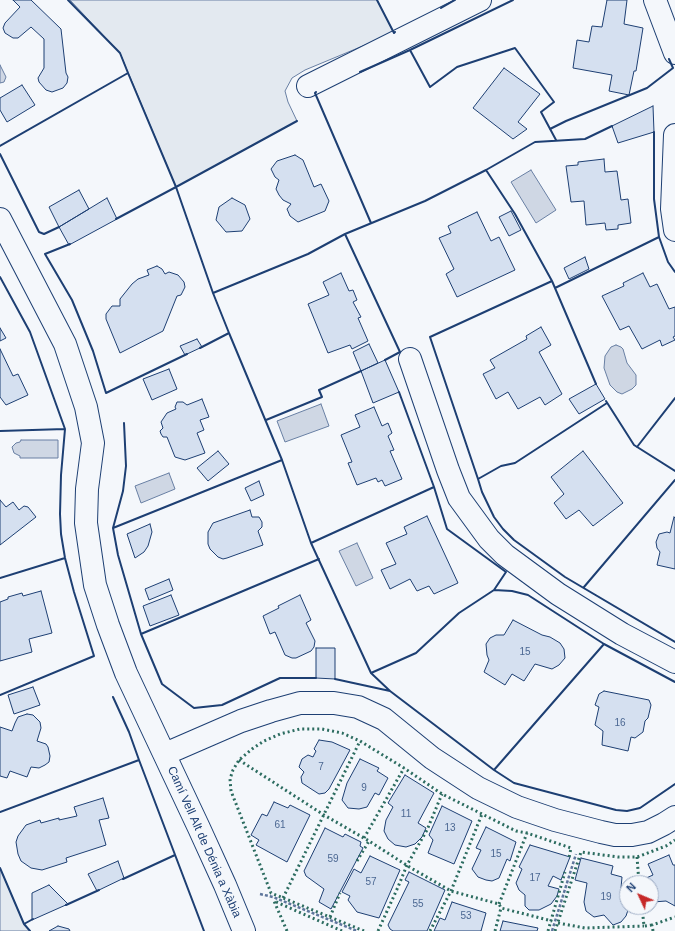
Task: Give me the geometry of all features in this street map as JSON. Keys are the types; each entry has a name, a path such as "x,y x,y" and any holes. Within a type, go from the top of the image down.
{"street":[{"path":"308,86 480,0"},
{"path":"655,0 675,53"},
{"path":"675,136 672,209 675,230"},
{"name":"Camí Vell Alt de Dénia a Xàbia","path":"0,219 64,344 86,407 93,443 87,489 86,523 95,585 108,625 126,673 225,885 244,931"},
{"path":"410,359 459,498 489,539 505,556 558,594 622,634 675,662"},
{"name":"Camí Vell Alt de Dénia a Xàbia","path":"165,754 241,721 271,711 300,703 334,703 358,707 384,719 432,758 478,788 517,807 584,829 615,835 632,835 648,832 675,817"}],"path":[{"path":"552,931 584,829"},
{"path":"225,885 273,897 357,931"}],"shaded area":[{"path":"70,0 377,0 394,33 305,70 292,78 285,91 288,102 297,121 176,187 120,53"},
{"path":"0,65 6,77 4,82 0,83"},
{"path":"531,170 556,210 536,223 511,182"},
{"path":"616,345 623,349 627,363 636,375 636,385 632,389 622,394 617,392 610,385 604,368 605,356 611,347"},
{"path":"321,404 329,426 285,442 277,421"},
{"path":"21,440 58,440 58,458 20,458 20,456 14,453 12,447"},
{"path":"169,473 175,489 141,503 135,486"},
{"path":"357,543 373,578 356,586 339,551"},
{"path":"0,868 24,924 30,931 0,931"}],"building":[{"path":"13,0 31,0 61,29 66,73 68,77 67,83 63,88 52,92 46,90 39,82 38,78 44,68 44,39 31,27 18,38 13,38 5,33 3,28 5,23 20,7"},
{"path":"607,0 627,0 624,24 643,28 636,71 634,71 629,95 609,91 612,75 573,68 577,40 589,42 592,26 602,27"},
{"path":"504,68 540,94 518,122 527,129 513,139 473,108"},
{"path":"22,85 35,105 7,122 0,110 0,98"},
{"path":"653,106 654,132 618,143 612,126"},
{"path":"295,155 303,160 314,187 321,184 329,201 325,211 298,222 290,216 287,209 291,204 283,200 279,195 276,189 279,180 275,177 271,169 277,161"},
{"path":"604,159 605,172 617,171 621,200 628,199 631,223 618,225 618,229 606,230 605,223 586,225 584,201 571,202 566,166 578,165 578,162"},
{"path":"79,190 89,209 59,227 49,207"},
{"path":"107,198 117,219 69,245 59,227"},
{"path":"232,198 245,205 250,219 242,231 226,232 216,220 219,207"},
{"path":"511,211 521,230 509,236 499,217"},
{"path":"477,212 491,241 499,237 515,270 457,297 446,274 454,269 439,238 451,233 448,226"},
{"path":"585,257 589,269 569,279 564,268"},
{"path":"157,266 162,269 165,274 169,272 178,275 184,282 185,287 181,295 177,296 163,331 120,353 106,319 106,314 112,306 120,306 120,299 132,284 138,279 149,275 147,270"},
{"path":"341,273 349,291 353,290 357,300 353,302 361,317 358,318 368,341 352,349 350,345 328,353 308,304 329,295 323,282"},
{"path":"643,273 650,287 657,284 669,309 675,307 675,336 673,337 675,340 662,346 660,340 642,349 629,326 620,330 602,296 624,286 623,283"},
{"path":"541,327 551,345 539,352 562,394 545,405 540,397 518,409 508,392 496,399 483,374 495,368 490,360 527,339 526,336"},
{"path":"0,328 6,338 0,341"},
{"path":"197,339 202,347 185,355 180,346"},
{"path":"369,344 378,363 361,371 353,352"},
{"path":"0,349 13,376 18,374 28,395 6,405 0,397"},
{"path":"385,360 399,392 373,403 361,371"},
{"path":"169,369 177,389 152,400 143,379"},
{"path":"596,384 605,399 579,414 569,399"},
{"path":"202,399 209,417 200,420 204,430 197,433 205,453 185,460 175,457 167,437 163,437 161,434 160,431 163,428 161,422 167,413 176,409 175,407 177,402 183,402 187,405"},
{"path":"374,407 382,426 388,423 392,433 388,436 394,450 390,451 402,479 385,486 382,480 378,482 376,478 357,485 348,463 352,462 341,435 360,427 355,415"},
{"path":"218,451 229,464 208,481 197,468"},
{"path":"583,451 623,503 593,526 579,510 566,519 554,503 564,494 551,477"},
{"path":"259,481 264,495 251,501 245,488"},
{"path":"0,500 6,507 13,502 19,510 24,506 28,507 36,517 0,545"},
{"path":"250,510 252,517 259,517 262,522 262,527 258,531 263,545 227,558 223,559 218,557 210,549 208,544 208,532 213,523"},
{"path":"427,516 458,583 434,594 429,586 417,591 410,579 390,589 381,570 396,564 386,543 407,534 404,527"},
{"path":"674,517 675,569 657,565 660,552 657,548 656,542 659,534 667,532 670,533"},
{"path":"150,524 152,532 148,546 144,552 135,558 127,534"},
{"path":"169,579 173,590 149,600 145,589"},
{"path":"41,591 52,633 29,639 32,652 0,661 0,602 8,599 8,597 22,593 23,596"},
{"path":"171,595 179,615 150,626 143,606"},
{"path":"300,595 311,620 306,623 315,641 314,647 311,651 296,658 292,658 285,655 275,632 270,634 263,616 279,608 278,606"},
{"path":"513,620 560,643 564,649 565,658 559,665 552,669 535,664 524,681 512,674 505,685 484,672 489,660 486,644 490,638 496,635 504,635"},
{"path":"316,648 335,648 335,679 316,678"},
{"path":"33,687 40,705 14,714 8,695"},
{"path":"604,691 649,700 651,705 648,718 645,721 643,732 635,738 631,737 628,751 602,745 603,731 595,725 599,707 595,705 599,694"},
{"path":"27,714 33,715 40,722 41,728 37,741 46,744 48,747 50,756 49,762 39,768 31,767 27,777 10,771 7,778 0,776 0,727 12,731 18,717"},
{"path":"319,740 332,742 350,750 329,789 325,793 319,794 302,783 301,777 304,772 299,767 302,759 308,755 313,757 316,751 314,749"},
{"path":"360,759 379,768 377,771 388,778 379,795 375,793 367,807 359,809 348,808 342,800 347,783"},
{"path":"405,775 434,793 418,823 426,828 422,837 415,844 406,847 395,845 388,839 384,831 386,820 393,807 388,803"},
{"path":"103,798 109,818 99,820 106,845 66,858 67,862 42,870 31,868 21,861 16,842 18,836 26,825 40,820 41,823 59,818 59,820 77,816 74,807"},
{"path":"274,802 288,808 290,805 310,815 287,862 256,845 259,840 251,835 262,814 267,816"},
{"path":"442,806 472,821 454,864 428,853 433,840 429,835"},
{"path":"486,827 516,842 510,861 507,859 499,878 492,881 478,877 472,869 481,850 476,848"},
{"path":"325,828 343,837 345,834 361,842 360,846 363,848 331,909 319,902 324,889 306,876 304,871"},
{"path":"530,845 570,857 561,880 553,876 548,886 559,889 557,896 551,904 539,910 529,910 525,906 525,895 519,890 516,883 522,869 519,867"},
{"path":"669,855 673,865 675,865 675,906 666,901 659,902 659,875 653,875 648,864"},
{"path":"370,856 400,870 379,918 357,912 348,900 350,896 342,892 354,869 361,873"},
{"path":"581,858 613,866 611,874 619,876 619,915 626,916 621,922 613,925 604,915 594,917 586,911 584,902 587,883 575,880"},
{"path":"118,861 124,878 97,891 88,874"},
{"path":"409,872 445,890 427,931 393,931 388,925 409,882 405,880"},
{"path":"49,885 68,904 32,920 32,893"},
{"path":"452,902 486,913 481,931 434,931 440,918 445,920"},
{"path":"503,921 538,928 537,931 500,931"},
{"path":"58,926 69,929 70,931 49,931"}],"hedge":[{"path":"364,931 271,893 231,791 230,779 239,760 264,741 280,734 300,729 322,729 342,733 360,741 404,768 442,794 516,831 527,833 571,848 569,858"},
{"path":"283,898 360,741"},
{"path":"239,760 324,815 451,891 499,904 501,908 552,921"},
{"path":"364,838 404,768"},
{"path":"378,931 407,865 427,830 442,794"},
{"path":"430,931 451,891 482,814"},
{"path":"499,904 527,833"},
{"path":"555,931 581,852 618,857 637,857 666,846 675,840"},
{"path":"357,861 369,841"},
{"path":"637,857 638,875"},
{"path":"548,931 565,872"},
{"path":"330,917 340,893"},
{"path":"287,931 274,901 342,931"},
{"path":"495,931 501,908"},
{"path":"643,915 644,926 652,925"},
{"path":"653,931 652,925 675,917"},
{"path":"558,923 585,928 644,926"}],"wall":[{"path":"68,0 120,53 176,187 116,219"},
{"path":"377,0 394,33 395,32"},
{"path":"441,8 455,0"},
{"path":"410,50 513,0"},
{"path":"360,72 410,50 430,87 457,67 515,48 554,102 541,112 556,140"},
{"path":"550,129 647,88 673,68 669,59"},
{"path":"0,146 128,73"},
{"path":"316,92 315,93 371,223"},
{"path":"200,348 229,333 213,293 176,187 297,121"},
{"path":"486,170 535,142 585,139 612,126"},
{"path":"555,288 659,237 654,199 654,132"},
{"path":"0,154 39,232 44,234 59,227"},
{"path":"213,293 308,254 345,234 425,201 486,170 515,214 552,281"},
{"path":"345,234 400,352 385,360"},
{"path":"659,237 668,262 675,272"},
{"path":"70,244 45,254 72,300 93,351 106,393 187,354"},
{"path":"0,277 30,332 65,429 61,475 61,534 65,558 74,592 94,656 0,695"},
{"path":"478,479 430,337 552,281 596,384"},
{"path":"229,333 282,460 311,543 371,673 390,691 335,679"},
{"path":"266,420 322,397 319,390 361,371"},
{"path":"311,543 434,487 399,392"},
{"path":"637,447 675,398"},
{"path":"606,401 634,445 675,471"},
{"path":"607,403 515,463 501,466 478,479 482,492 494,517 514,540 565,577 675,642"},
{"path":"113,528 123,491 126,466 124,423"},
{"path":"0,431 65,429"},
{"path":"141,634 118,555 113,528 282,460"},
{"path":"584,587 675,480"},
{"path":"371,673 416,653 459,613 494,590 506,572 447,529 434,487"},
{"path":"0,578 65,558"},
{"path":"316,678 280,678 222,705 194,708 162,684 141,634 319,559"},
{"path":"390,691 494,770 604,644 528,595 512,591 494,590"},
{"path":"604,644 675,682"},
{"path":"113,697 129,732 139,760"},
{"path":"0,812 139,760 204,931"},
{"path":"494,770 514,783 616,810 627,811 640,808 675,784"},
{"path":"123,879 175,855"},
{"path":"0,868 24,924 33,919"},
{"path":"66,905 99,890"},
{"path":"24,924 30,931"}]}
